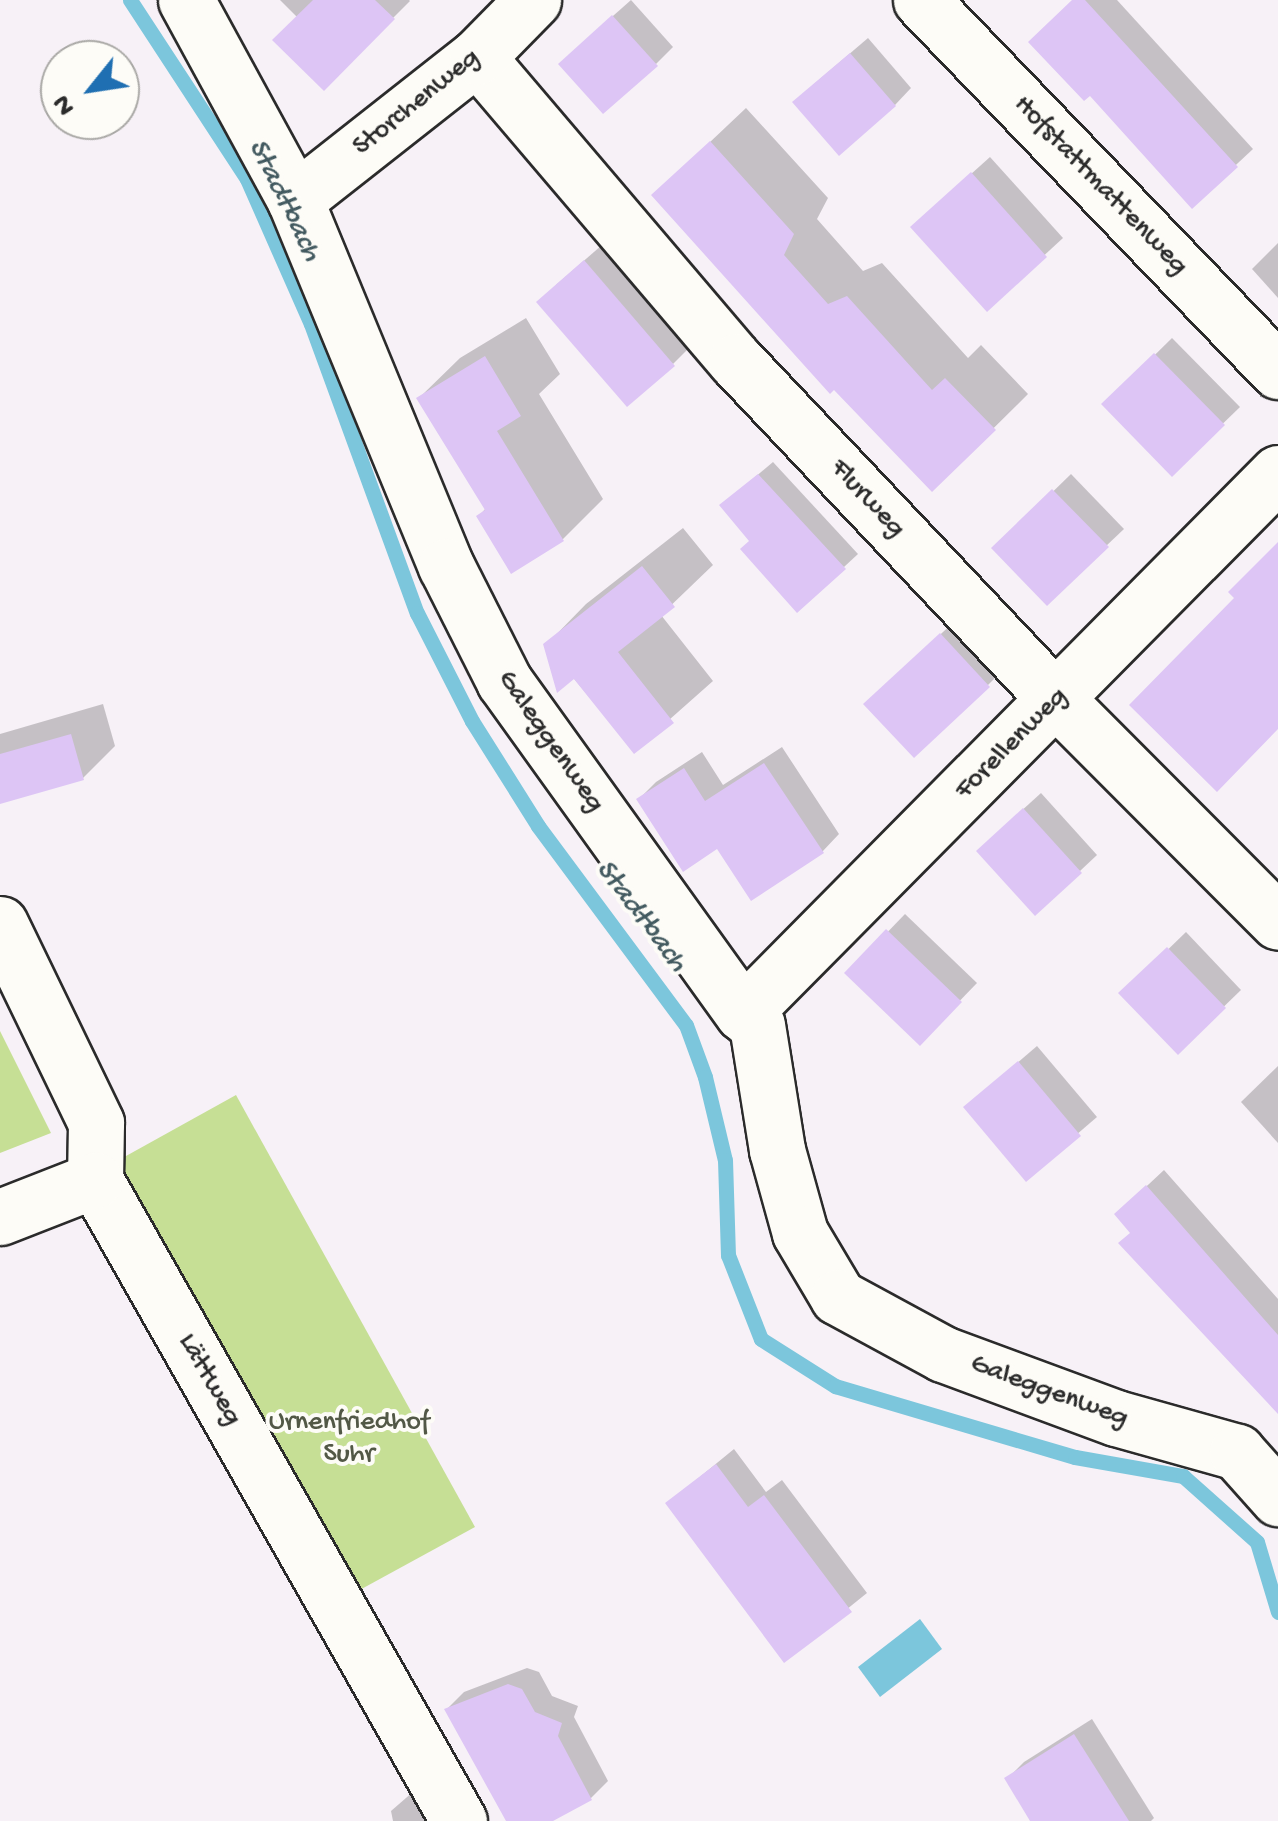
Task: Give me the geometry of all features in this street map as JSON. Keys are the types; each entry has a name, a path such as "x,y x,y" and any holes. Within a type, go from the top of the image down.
{"street":[{"name":"Galeggenweg","path":"186,0 295,200 446,566 504,681 743,1013 757,1025 777,1150 800,1232 838,1297 943,1354 1116,1418 1237,1452 1278,1498"},
{"name":"Storchenweg","path":"295,200 477,57 534,0"},
{"name":"Hofstattmattenweg","path":"921,0 1278,371"},
{"name":"Flurweg","path":"477,57 736,360 1056,700 1278,922"},
{"name":"Forellenweg","path":"743,1013 1278,473"},
{"path":"0,924 96,1124 95,1180 0,1217"},
{"name":"Lättweg","path":"95,1180 459,1821"}],"green space":[{"path":"0,1031 51,1133 0,1153"},
{"name":"Urnenfriedhof Suhr","path":"236,1095 475,1527 356,1592 117,1161"}],"water":[{"path":"920,1619 942,1649 880,1697 858,1667"}],"building":[{"path":"313,0 375,0 395,19 324,91 272,40"},
{"path":"1072,0 1085,0 1238,167 1192,209 1090,96 1084,101 1028,42"},
{"path":"612,15 658,66 603,114 558,64"},
{"path":"850,53 896,106 839,156 792,102"},
{"path":"710,141 794,234 784,255 828,304 847,296 932,390 945,378 996,430 932,492 834,390 830,394 651,195"},
{"path":"971,172 1047,257 987,312 910,227"},
{"path":"584,260 675,366 627,407 536,302"},
{"path":"1154,353 1225,425 1172,477 1101,404"},
{"path":"485,356 521,416 497,431 564,541 511,574 476,516 485,510 416,398"},
{"path":"758,474 846,569 797,613 740,549 749,541 719,505"},
{"path":"1052,489 1109,547 1047,606 991,548"},
{"path":"1278,542 1278,729 1217,792 1129,705 1234,598 1228,592"},
{"path":"642,566 675,607 618,652 674,723 634,754 574,679 557,693 543,644"},
{"path":"940,633 990,687 914,758 863,704"},
{"path":"71,734 84,780 0,804 0,754"},
{"path":"764,763 824,853 751,901 717,849 683,872 636,799 684,768 705,801"},
{"path":"1023,808 1082,873 1035,916 976,851"},
{"path":"886,929 962,1002 920,1046 844,973"},
{"path":"1167,947 1226,1008 1178,1055 1118,993"},
{"path":"1018,1061 1081,1136 1026,1182 963,1107"},
{"path":"1146,1185 1278,1335 1278,1414 1118,1243 1130,1233 1114,1214"},
{"path":"716,1464 748,1507 764,1495 852,1612 784,1663 665,1503"},
{"path":"508,1684 522,1689 535,1712 562,1723 558,1736 592,1800 553,1821 506,1821 444,1709"},
{"path":"1074,1734 1129,1821 1030,1821 1004,1778"}],"waterway":[{"name":"Stadtbach","path":"130,0 247,179 311,324 417,613 472,721 538,826 686,1025 705,1077 725,1160 728,1255 761,1339 835,1386 1075,1457 1183,1476 1257,1542 1278,1612"}]}
